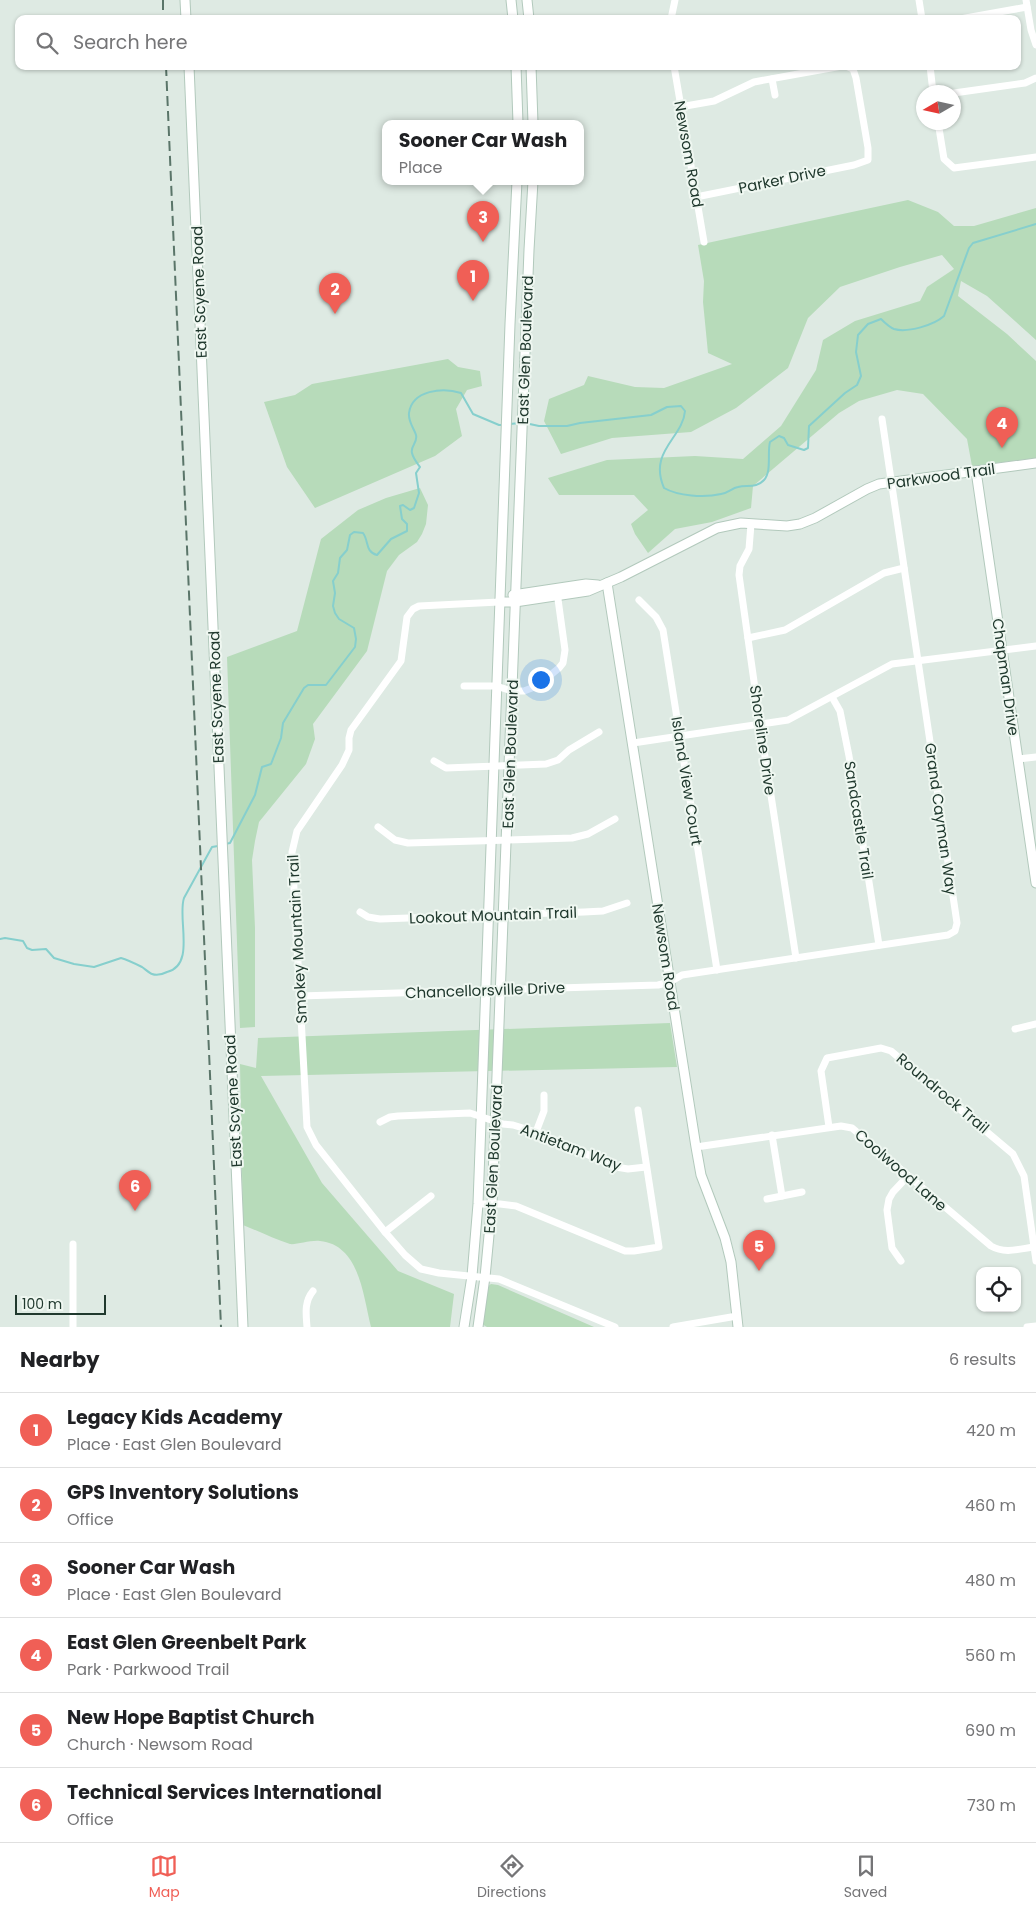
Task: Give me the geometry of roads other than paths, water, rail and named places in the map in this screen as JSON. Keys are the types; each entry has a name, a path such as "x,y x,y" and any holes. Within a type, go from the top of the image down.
{"street":[{"path":"185,0 186,15"},
{"path":"511,0 513,15"},
{"path":"527,0 529,15"},
{"path":"673,15 675,0"},
{"path":"919,0 921,15"},
{"path":"978,15 1026,4 1036,45"},
{"name":"East Scyene Road","path":"189,70 243,1327"},
{"path":"516,70 518,120"},
{"path":"532,70 533,120"},
{"name":"Newsom Road","path":"675,70 704,242"},
{"path":"680,106 714,101 754,82 820,70"},
{"name":"Parker Drive","path":"696,197 854,165 868,160 867,140 850,70"},
{"path":"931,70 933,85"},
{"path":"961,92 1025,83 1036,78"},
{"path":"772,79 775,95"},
{"path":"939,130 944,159 949,165 958,168 1036,157"},
{"name":"East Glen Boulevard","path":"464,1327 472,1276 478,1204 499,602 517,185"},
{"name":"East Glen Boulevard","path":"478,1327 492,1204 496,1122 533,185"},
{"path":"513,249 529,250"},
{"name":"Grand Cayman Way","path":"670,982 682,976 717,970 948,935 955,931 957,927 882,419"},
{"name":"Parkwood Trail","path":"499,602 556,592 588,590 716,528 735,524 787,526 800,524 815,518 867,489 891,482 1036,463"},
{"name":"Chapman Drive","path":"976,471 1036,883"},
{"name":"Shoreline Drive","path":"751,524 749,549 739,570 760,724 796,958"},
{"path":"748,638 785,630 884,573 904,568"},
{"name":"Newsom Road","path":"603,584 632,743 701,1175 732,1262 738,1327"},
{"path":"464,686 496,686 512,691 524,691 534,688 563,663 565,650 556,592"},
{"name":"Island View Court","path":"639,600 656,617 663,630 717,970"},
{"name":"Smokey Mountain Trail","path":"499,602 419,606 413,609 407,617 401,661 351,730 349,750 342,765 297,831 292,852 307,1127 316,1145 385,1232 405,1255 421,1268 439,1273 499,1279 615,1327"},
{"path":"632,743 680,737 794,717 884,667 918,660 1036,646"},
{"name":"Sandcastle Trail","path":"832,697 840,711 849,756 879,945"},
{"path":"434,761 446,768 552,763 599,732"},
{"path":"1018,759 1036,756"},
{"path":"378,827 395,840 408,843 506,840 581,837 615,819"},
{"name":"Lookout Mountain Trail","path":"360,912 368,917 380,919 504,915 603,911 627,903"},
{"name":"Chancellorsville Drive","path":"300,996 644,986 670,982"},
{"path":"1014,1029 1036,1024"},
{"name":"Roundrock Trail","path":"828,1127 821,1071 827,1058 881,1048 891,1051 1013,1154 1024,1176 1036,1261"},
{"path":"536,1132 544,1111 544,1095"},
{"path":"478,1204 516,1206 625,1251 634,1252 659,1247 638,1110"},
{"name":"Antietam Way","path":"380,1122 390,1117 398,1116 470,1113 536,1132 616,1167 628,1169 646,1167"},
{"name":"Coolwood Lane","path":"696,1147 828,1127 841,1126 852,1128 991,1246 999,1250 1009,1251 1034,1247"},
{"path":"772,1135 782,1196"},
{"path":"901,1261 892,1248 887,1210 889,1199 908,1176"},
{"path":"767,1199 802,1192"},
{"path":"385,1232 431,1196"},
{"path":"73,1244 73,1327"},
{"path":"307,1327 307,1299 313,1291"},
{"path":"673,1327 737,1316"},
{"path":"1028,1327 1036,1326"}],"waterway":[{"path":"525,423 539,426 567,426 651,415 667,407 681,406 685,411 683,421 663,454 660,464 660,475 664,488 691,496 707,496 761,483 768,472 770,442 779,436 784,438 788,445 804,450 808,448 809,426 845,393 857,385 861,376 856,352 858,335 868,324 881,319 894,329 906,330 940,319 944,316 969,248 973,243 1036,224"},
{"path":"225,844 230,843 255,795 262,767 271,764 281,738 283,723 304,688 308,685 326,685 355,647 354,628 339,619 333,606 335,593 333,581 338,573 340,558 347,550 350,535 354,532 363,533 369,549 373,554 377,555 391,539 407,531 407,524 402,519 400,506 403,505 410,510 414,508 419,493 416,473 420,467 412,453 416,438 409,419 411,405 416,399 429,392 454,391 461,393 473,414 503,425"},
{"path":"510,424 520,423"},
{"path":"0,939 23,941 27,948 32,950 46,949 54,958 74,964 94,967 121,958 142,967 152,974 165,973 176,968 181,960 184,940 182,917 184,898 212,847 218,846"}],"railway":[{"path":"163,0 163,15"},
{"path":"166,70 221,1327"}],"place":[{"name":"Sooner Car Wash","path":"483,242"},
{"name":"Legacy Kids Academy","path":"473,301"},
{"name":"GPS Inventory Solutions","path":"335,314"},
{"name":"East Glen Greenbelt Park","path":"1002,448"},
{"name":"Technical Services International","path":"135,1211"},
{"name":"New Hope Baptist Church","path":"759,1271"}]}
